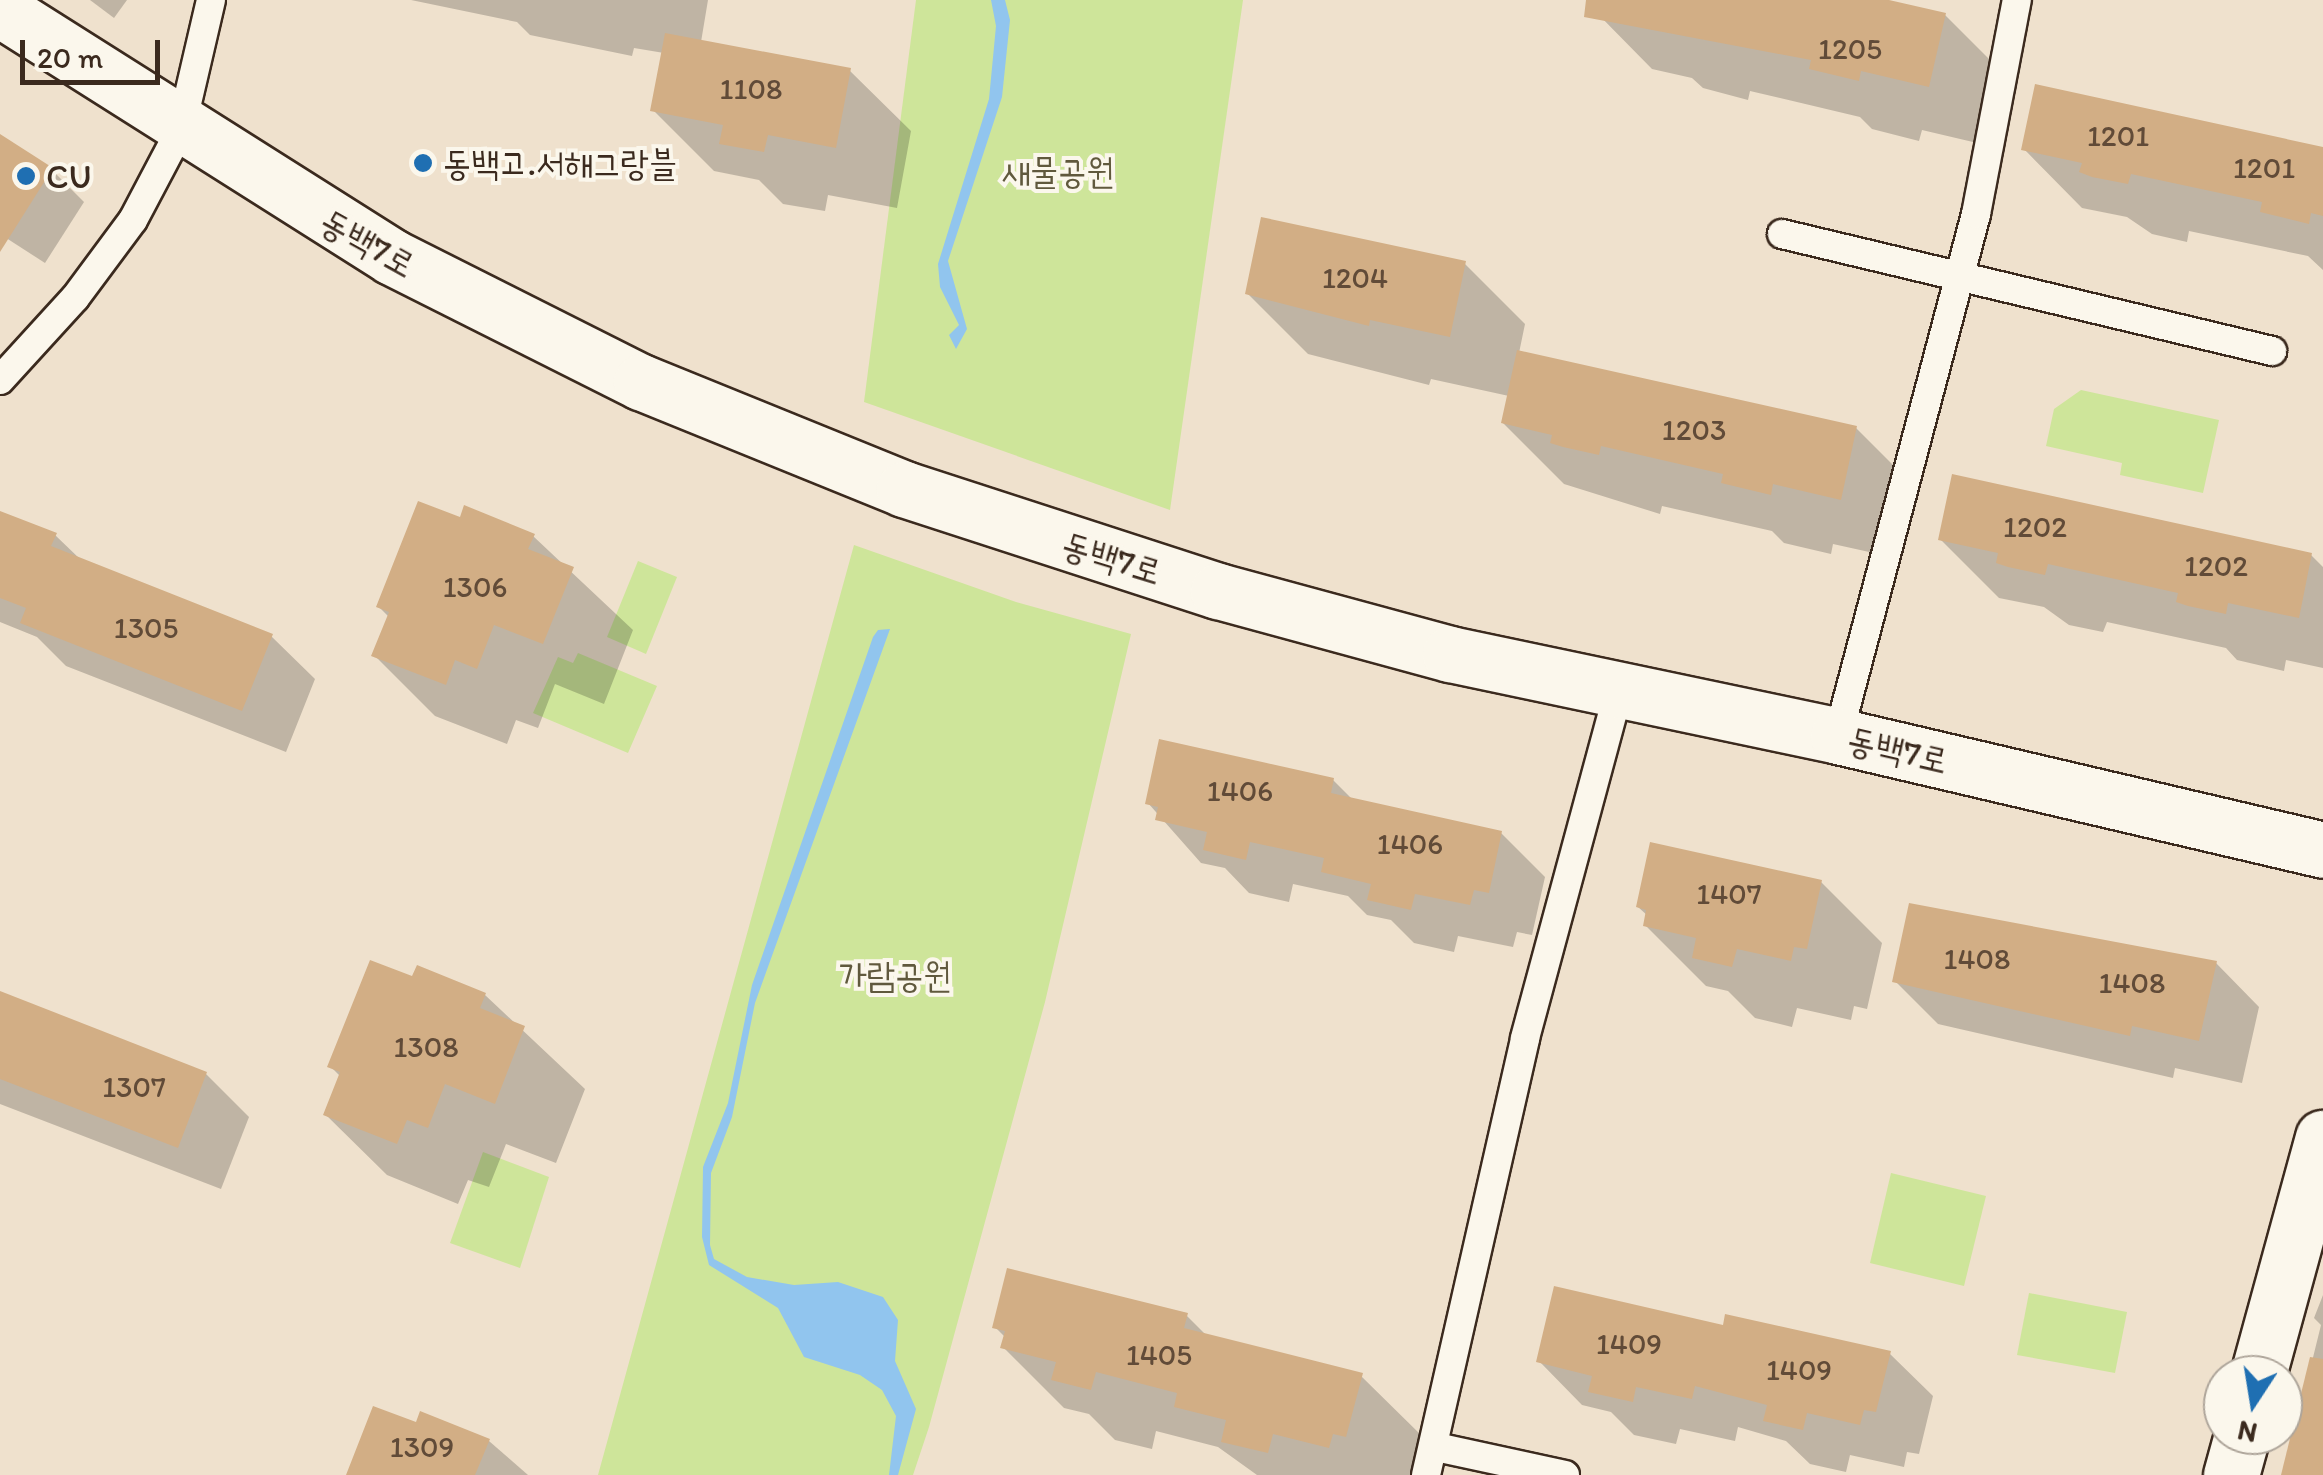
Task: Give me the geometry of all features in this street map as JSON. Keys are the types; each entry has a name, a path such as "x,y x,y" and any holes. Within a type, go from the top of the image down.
{"street":[{"name":"동백7로","path":"0,8 181,129 392,257 766,436 979,515 1218,592 1618,693 1838,736 2323,850"},
{"path":"2263,1355 2323,1138"}],"lane":[{"path":"0,380 100,266 181,129 212,0"},
{"path":"1838,736 1962,273 2016,0"},
{"path":"1782,234 1962,273 2272,350"},
{"path":"1426,1475 1436,1446 1525,1038 1618,693"},
{"path":"1436,1446 1565,1475"}],"green space":[{"name":"새물공원","path":"916,0 1243,0 1170,510 864,402"},
{"path":"2081,390 2219,420 2203,493 2120,475 2122,463 2046,446 2054,409"},
{"name":"가람공원","path":"854,545 1016,602 1131,634 1045,1002 929,1427 913,1475 598,1475"},
{"path":"638,561 677,577 646,654 607,637"},
{"path":"578,653 657,686 628,753 533,713 558,657 573,663"},
{"path":"483,1152 549,1177 520,1268 450,1243"},
{"path":"1891,1173 1986,1196 1964,1286 1870,1263"},
{"path":"2029,1293 2127,1312 2115,1373 2017,1355"}],"water":[{"path":"991,0 1005,0 1010,20 1002,97 948,261 967,329 956,349 949,335 959,325 940,287 938,264 989,99 996,26"},
{"path":"890,629 755,1003 732,1117 711,1173 710,1245 714,1259 747,1277 794,1285 838,1282 883,1297 898,1320 895,1361 916,1409 898,1475 889,1475 896,1416 882,1390 860,1375 804,1357 778,1308 709,1265 702,1237 703,1167 728,1103 752,985 873,637 878,630"}],"building":[{"path":"1586,0 1889,0 1946,13 1929,87 1861,71 1859,81 1809,69 1811,60 1584,17"},
{"path":"665,33 851,68 836,148 768,135 764,152 719,144 723,125 650,111"},
{"path":"2035,84 2323,147 2323,216 2311,213 2309,224 2260,212 2262,202 2131,174 2128,184 2092,177 2079,172 2082,163 2021,150"},
{"path":"0,134 53,168 0,252"},
{"path":"1261,217 1466,261 1450,337 1370,320 1369,326 1245,294"},
{"path":"1517,350 1857,426 1841,500 1773,484 1771,495 1721,483 1723,474 1601,446 1599,455 1563,447 1550,443 1552,435 1501,423"},
{"path":"1952,474 2312,553 2299,618 2228,603 2226,614 2188,606 2176,602 2178,593 2048,564 2045,575 2008,567 1996,563 1998,553 1938,540"},
{"path":"418,501 460,517 464,505 535,534 528,549 574,567 543,644 494,625 477,669 455,660 446,685 371,656 389,612 376,607"},
{"path":"0,511 57,533 51,546 273,634 242,711 20,623 26,608 0,598"},
{"path":"1159,739 1334,778 1331,793 1502,831 1489,893 1474,890 1470,905 1415,894 1411,910 1367,900 1371,884 1321,872 1324,858 1250,842 1246,860 1203,850 1207,832 1155,820 1158,807 1145,804"},
{"path":"1650,842 1822,880 1807,949 1794,947 1791,961 1737,949 1732,967 1692,958 1696,938 1643,926 1646,910 1636,907"},
{"path":"1909,903 2217,961 2199,1041 2132,1026 2130,1036 1892,982"},
{"path":"370,960 412,976 417,965 486,993 480,1008 525,1026 495,1104 445,1084 428,1128 407,1120 397,1144 323,1115 340,1072 327,1067"},
{"path":"0,991 207,1072 178,1148 0,1079"},
{"path":"1007,1268 1188,1313 1184,1328 1363,1373 1346,1437 1333,1434 1329,1448 1273,1434 1268,1453 1221,1442 1226,1420 1174,1407 1177,1393 1096,1372 1091,1390 1051,1380 1056,1362 1000,1348 1005,1331 992,1328"},
{"path":"1554,1286 1723,1325 1725,1314 1891,1351 1876,1412 1864,1410 1860,1425 1807,1413 1803,1430 1763,1421 1767,1405 1695,1386 1692,1399 1636,1387 1633,1402 1588,1392 1592,1376 1536,1362"},
{"path":"2310,1357 2323,1359 2323,1475 2281,1475 2286,1455 2303,1455 2303,1385"},
{"path":"373,1406 416,1422 420,1411 490,1439 475,1475 346,1475"}],"place":[{"name":"동백고.서해그랑블","path":"423,163"},
{"name":"CU","path":"26,176"}]}
